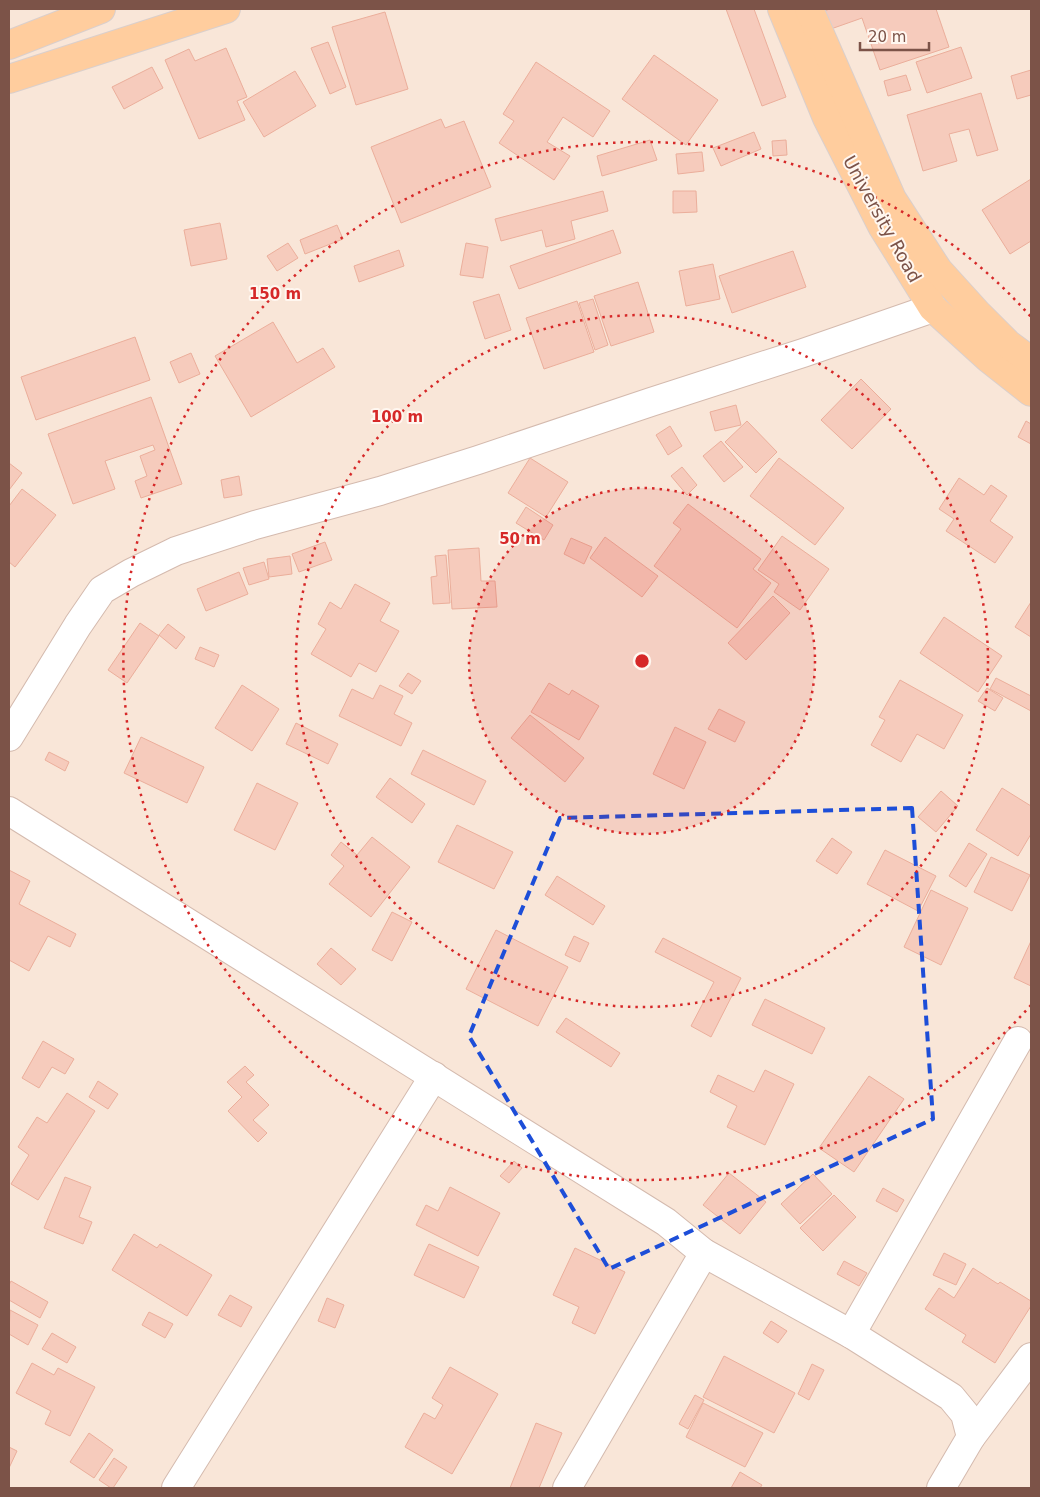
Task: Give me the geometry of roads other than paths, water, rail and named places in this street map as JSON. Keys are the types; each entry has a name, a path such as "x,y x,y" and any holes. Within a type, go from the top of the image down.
{"main road":[{"path":"9,45 101,9"},
{"path":"9,79 226,9"},
{"name":"University Road","path":"782,9 827,118 882,226 933,308 988,358 1031,392"},
{"name":"University Road","path":"809,9 892,199 938,270 1008,344 1031,362"}],"street":[{"path":"9,737 78,624 102,590 130,573 176,551 255,525 380,491 478,460 933,308"},
{"path":"9,811 666,1222 704,1252 851,1334 951,1397 965,1414 971,1437"},
{"path":"851,1334 1018,1041"},
{"path":"176,1488 434,1076"},
{"path":"567,1488 704,1252"},
{"path":"941,1488 971,1437 1031,1357"}]}
